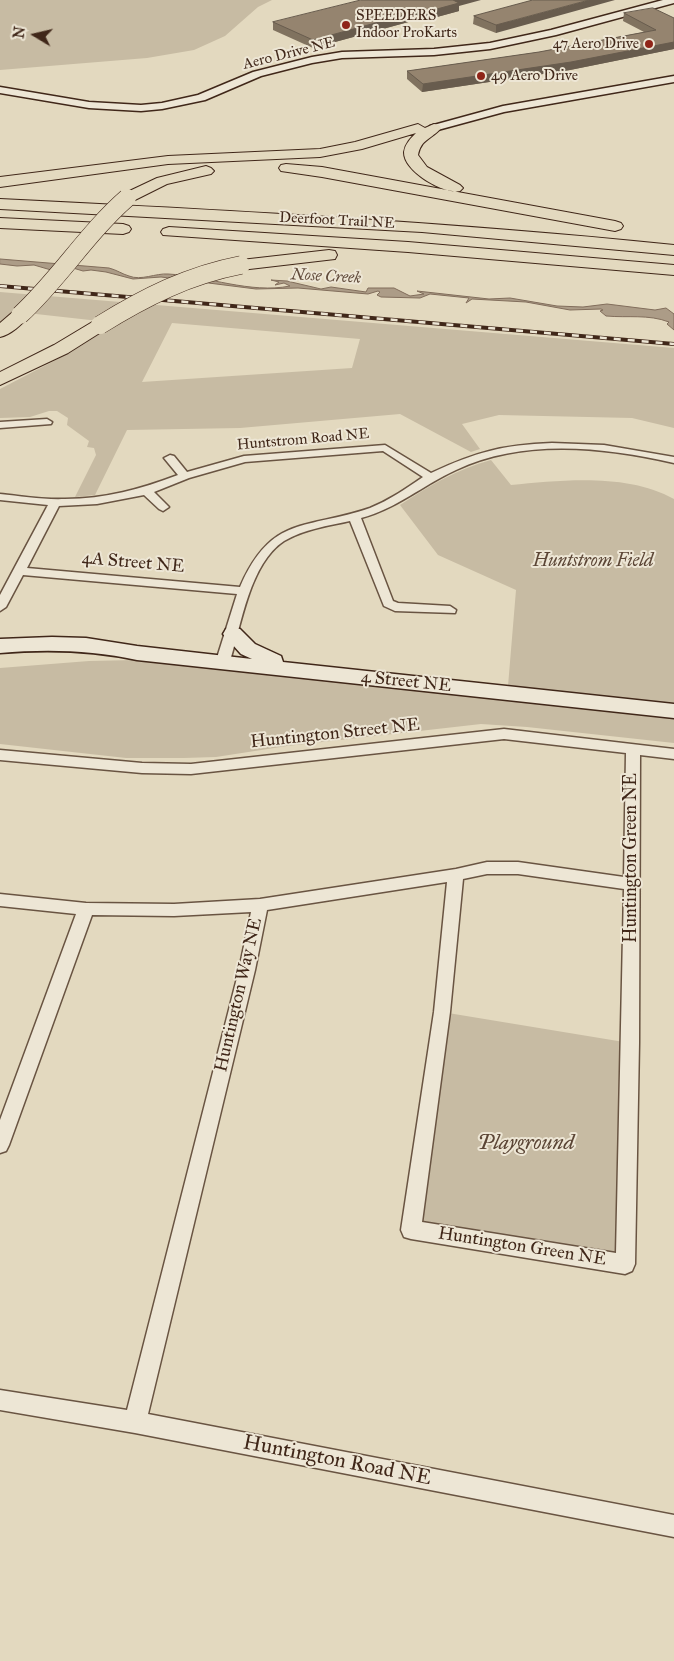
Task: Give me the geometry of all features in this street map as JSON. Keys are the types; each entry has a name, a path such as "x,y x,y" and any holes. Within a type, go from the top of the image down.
{"highway":[{"path":"0,332 42,293 109,214 127,198 147,187 191,173 339,161 365,154 399,139 418,128"},
{"path":"0,182 168,160 320,153 357,146 418,128"},
{"path":"262,166 322,172 463,200 626,228 473,193 438,182 417,168 410,155 415,141 434,128"},
{"name":"Deerfoot Trail NE","path":"0,204 430,227 674,250"},
{"path":"0,224 136,230"},
{"name":"Deerfoot Trail NE","path":"155,231 309,240 674,270"},
{"path":"652,232 674,236"},
{"path":"0,379 61,349 136,302 172,283 209,271 241,265 320,256 388,254 475,258 674,275"}],"street":[{"name":"Aero Drive NE","path":"0,90 89,104 133,107 162,106 200,98 257,74 312,60 342,55 434,52 490,46 552,33 674,1"},
{"path":"418,128 434,121 467,114 503,110 674,79"},
{"path":"434,128 503,110"},
{"path":"0,425 47,422"},
{"name":"Huntstrom Road NE","path":"0,497 55,502 97,501 146,491 186,476 244,459 385,448 430,477"},
{"path":"223,661 244,591 256,566 272,546 289,533 354,516 403,496 430,477 481,456 522,448 615,448 648,453 674,460"},
{"path":"170,458 186,476"},
{"path":"146,491 162,507"},
{"path":"0,607 55,502"},
{"path":"354,516 388,603 395,607 450,610"},
{"name":"4A Street NE","path":"19,570 244,591"},
{"path":"0,627 8,636 20,644"},
{"path":"232,634 248,648 296,670"},
{"name":"4 Street NE","path":"0,646 79,644 115,648 137,653 674,711"},
{"name":"4 Street NE","path":"0,661 56,656 113,656 137,653"},
{"name":"Huntington Street NE","path":"0,755 142,768 191,768 504,734 674,754"},
{"name":"Huntington Green NE","path":"456,876 442,1012 411,1230 625,1264 633,749"},
{"name":"Huntington Way NE","path":"135,1422 245,979 260,905 456,876 488,868 518,868 632,884"},
{"path":"0,900 86,909 174,910 260,905"},
{"path":"0,1146 86,909"},
{"name":"Huntington Road NE","path":"0,1400 135,1422 674,1526"}],"green space":[{"path":"0,0 272,0 258,7 225,36 194,50 147,58 0,70"},
{"path":"0,292 674,348 674,428 632,418 499,415 462,424 480,449 471,452 400,414 240,428 127,430 95,495 75,497 96,455 94,448 87,447 89,441 67,425 68,418 57,411 49,411 30,417 0,418 0,389 73,351 117,323 18,312 0,327","holes":["172,323 360,339 352,368 142,382"]},
{"name":"Huntstrom Field","path":"491,460 511,485 552,481 594,480 636,485 674,499 674,704 508,686 516,590 438,555 400,505 444,479 467,468"},
{"path":"135,660 674,716 674,743 527,727 481,724 287,746 216,757 126,758 0,744 0,668 89,661"},
{"name":"Playground","path":"442,1012 630,1043 625,1264 411,1230"}],"shaded area":[{"path":"0,259 109,268 134,277 163,274 183,275 260,288 290,286 284,283 275,285 279,282 271,280 287,281 321,289 331,287 366,292 368,288 394,288 410,296 424,294 417,291 489,299 510,298 557,306 583,307 607,304 655,310 666,308 674,314 674,330 667,324 669,322 646,317 606,316 600,311 603,310 601,309 570,310 526,302 472,299 466,303 469,298 430,294 420,298 381,297 377,295 380,292 378,291 368,294 298,288 256,289 161,277 133,279 91,270 83,271 73,268 51,270 34,265 0,264"}],"building":[{"name":"SPEEDERS Indoor ProKarts","path":"361,0 453,0 459,3 426,12 423,10 313,40 273,22"},
{"path":"533,0 589,0 496,25 474,16"},
{"path":"653,8 674,18 674,42 571,62 423,84 407,71 539,52 656,30 624,13"}],"railway":[{"path":"0,286 674,344"}],"place":[{"name":"SPEEDERS Indoor ProKarts","path":"346,25"},
{"name":"47 Aero Drive","path":"649,44"},
{"name":"49 Aero Drive","path":"481,76"}],"water label":[{"name":"Nose Creek","path":"326,277"}]}
